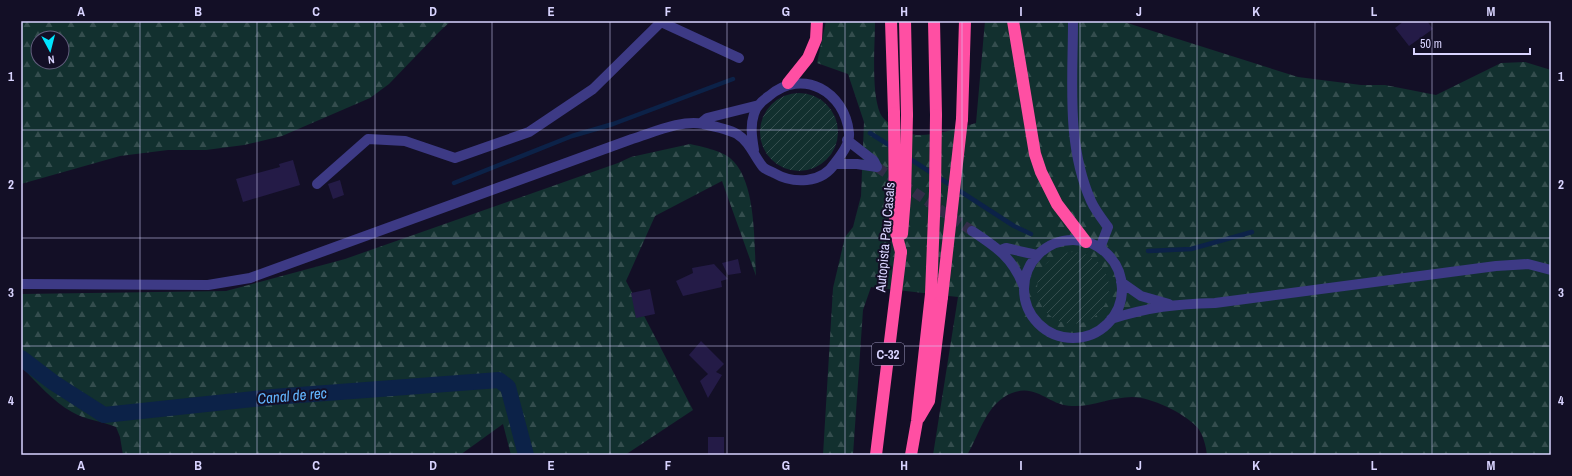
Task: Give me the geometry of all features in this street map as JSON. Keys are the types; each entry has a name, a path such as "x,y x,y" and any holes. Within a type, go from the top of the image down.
{"highway":[{"path":"788,84 808,58 816,39 817,21"},
{"path":"891,21 894,113 895,229 901,252"},
{"name":"Autopista Pau Casals","path":"876,455 901,252 905,198 907,115 905,21"},
{"name":"C-32","path":"911,455 936,296 936,115 934,21"},
{"path":"936,296 962,119 965,21"},
{"path":"1013,21 1035,154 1041,172 1057,204 1086,242"}],"street":[{"path":"1073,21 1075,139 1082,177 1092,203 1108,227 1100,248"},
{"path":"317,184 368,138 405,141 455,158 529,132 593,89 661,22 739,58"},
{"path":"21,284 208,285 250,278 632,139 678,125 701,123 738,134 754,150 764,168 782,178 794,181 818,178 830,170 844,149 849,135 845,115 834,97 819,87 788,84 776,90 759,105 754,112 751,125 754,150"},
{"path":"701,123 707,118 759,105"},
{"path":"835,164 858,164 877,167 874,161 847,140"},
{"path":"972,231 1001,250 1004,257 1017,269 1024,285"},
{"path":"1068,240 1086,242 1100,248 1110,257 1118,269 1121,282 1119,306 1111,320 1102,329 1090,335 1077,338 1064,338 1052,334 1041,326 1030,313 1024,296 1024,285 1028,269 1037,256 1051,245 1068,240"},
{"path":"1001,250 1006,248 1037,256"},
{"path":"1111,320 1140,310 1170,305 1223,302 1512,264 1528,264 1551,270"},
{"path":"1121,282 1141,296 1170,305"}],"green space":[{"path":"21,21 451,21 389,84 370,98 282,136 244,145 206,150 168,150 120,156 21,184"},
{"path":"826,21 875,21 874,81 877,104 880,113 887,122 914,135 941,133 976,123 985,21 1121,21 1298,77 1361,85 1385,85 1436,95 1501,63 1525,62 1551,70 1551,455 1207,455 1204,440 1197,427 1176,411 1157,403 1140,398 1124,397 1087,405 1072,406 1056,403 1036,393 1021,391 1012,393 1003,398 990,411 967,455 933,455 958,297 871,287 863,310 853,455 823,455 833,288 845,237 853,227 861,196 864,122 848,74 817,63"},
{"path":"799,93 814,96 826,105 835,117 838,132 835,147 826,159 814,168 799,171 784,168 772,159 763,147 760,132 763,117 772,105 784,96"},
{"path":"690,144 722,153 730,158 739,168 750,197 754,230 756,276 722,181 655,216 626,281 693,410 625,455 511,455 503,424 460,455 123,455 120,437 116,427 83,417 65,408 21,367 21,294 226,291 345,259 618,163 631,157"},
{"path":"1066,252 1080,252 1087,254 1099,262 1107,274 1109,288 1107,302 1099,314 1087,322 1080,324 1066,324 1059,322 1047,314 1039,302 1037,295 1037,281 1039,274 1047,262 1059,254"}],"building":[{"path":"1404,21 1427,21 1433,29 1409,46 1395,28"},
{"path":"293,160 300,185 243,202 236,179 280,167 279,164"},
{"path":"340,180 344,195 333,199 328,184"},
{"path":"738,259 741,273 728,275 722,263"},
{"path":"714,264 728,279 721,281 722,287 683,296 676,281 693,273 692,268"},
{"path":"650,289 655,314 636,318 631,293"},
{"path":"701,341 724,364 716,372 722,375 708,398 700,381 708,374 689,355"},
{"path":"708,437 724,437 724,455 708,454"}],"waterway":[{"path":"454,183 572,136 613,124 733,79"},
{"path":"870,133 892,147"},
{"path":"907,157 1014,226 1031,234"},
{"path":"1148,251 1191,249 1252,232"},
{"name":"Canal de rec","path":"21,358 54,383 104,415 273,397 499,380 508,387 526,455"}],"tunnel":[{"path":"877,167 972,231"}]}
